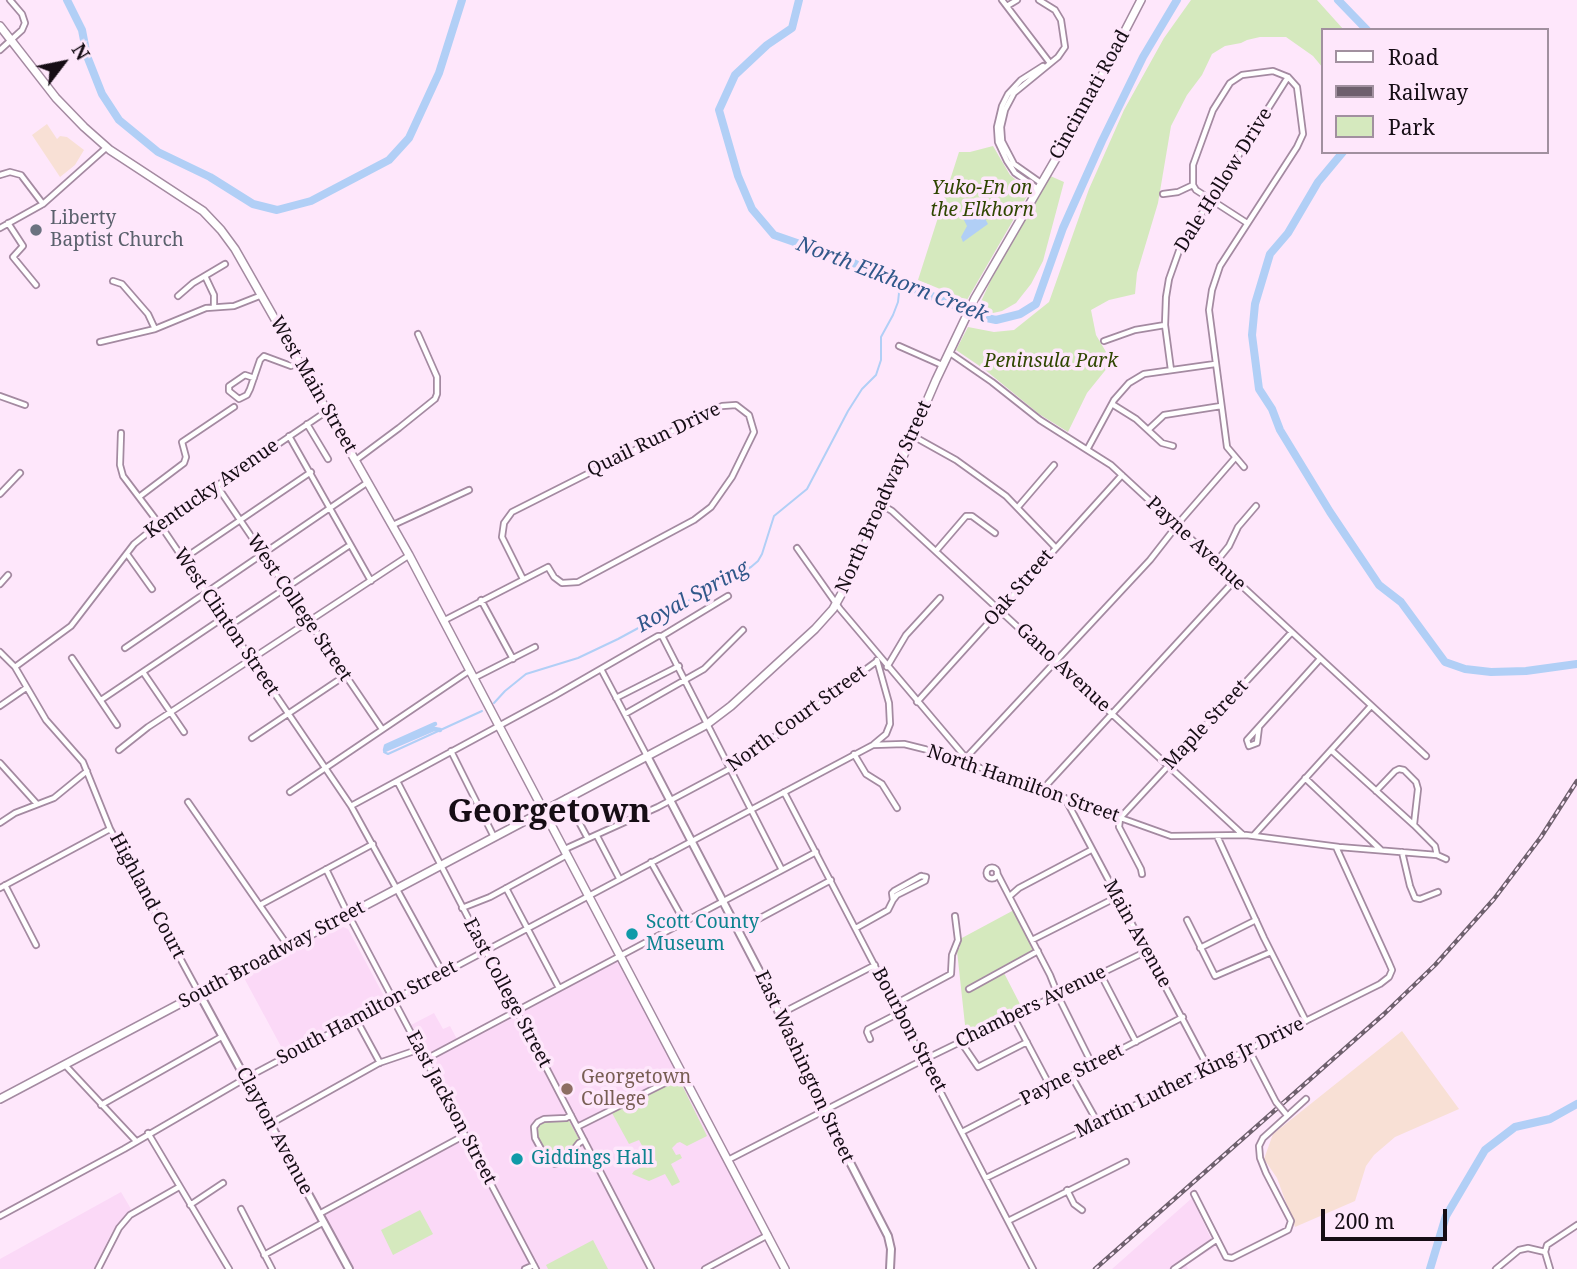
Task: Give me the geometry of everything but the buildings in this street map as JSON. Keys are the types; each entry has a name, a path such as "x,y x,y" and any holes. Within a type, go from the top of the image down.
{"main road":[{"name":"Cincinnati Road","path":"975,298 1083,112 1141,0"},
{"name":"West Main Street","path":"0,26 65,108 107,147 209,216 228,239 409,555 785,1269"},
{"name":"North Broadway Street","path":"566,798 708,724 815,629 836,603 852,575 975,298"},
{"name":"South Broadway Street","path":"0,1099 566,798"}],"street":[{"path":"0,50 22,30 25,23 22,14 10,0"},
{"path":"1002,0 1050,63"},
{"path":"1007,6 1017,0"},
{"path":"1039,0 1055,10 1064,30 1065,47 1058,57 1035,70 1008,94 997,127 998,142 1015,173 1039,186"},
{"path":"1244,467 1227,447 1210,326 1212,290 1220,266 1303,134 1297,87 1288,77 1273,71 1242,75 1230,83 1213,110 1192,171 1196,190 1247,223"},
{"name":"Dale Hollow Drive","path":"1171,370 1165,325 1166,297 1176,258 1210,198 1288,77"},
{"path":"0,228 43,204 107,147"},
{"path":"0,175 10,172 21,174 43,204"},
{"path":"1163,194 1178,192 1194,185"},
{"path":"8,223 23,246 13,257 36,285"},
{"path":"178,296 225,264"},
{"path":"205,276 214,295 214,306"},
{"path":"113,281 122,284 148,314 155,329"},
{"path":"100,342 155,329 214,306 234,306 262,295"},
{"path":"1104,341 1135,330 1165,325"},
{"path":"356,460 438,394 437,377 418,334"},
{"path":"899,346 943,365"},
{"name":"Payne Avenue","path":"949,353 1050,427 1087,448 1122,475 1426,756"},
{"path":"254,378 245,375 229,386 229,391 235,398 243,398 250,389 254,378 260,359 264,356 291,366 299,361"},
{"path":"1087,448 1121,391 1137,378 1144,374 1215,364"},
{"path":"0,396 25,405"},
{"path":"1112,404 1129,414 1162,443 1173,446"},
{"name":"Quail Run Drive","path":"736,405 749,415 754,432 732,477 711,507 694,520 578,582 562,583 548,567 523,579 502,537 504,523 512,512 722,406 736,405"},
{"path":"1148,430 1164,415 1221,406"},
{"path":"139,497 184,463 186,457 182,442 234,407"},
{"name":"Kentucky Avenue","path":"15,667 71,626 134,544 328,411"},
{"path":"307,424 328,459"},
{"name":"West Clinton Street","path":"121,433 121,471 351,806 443,973"},
{"path":"289,436 371,581"},
{"path":"912,436 956,460 1018,507 1055,547"},
{"path":"797,548 836,603 965,759 1133,578 1235,458"},
{"path":"1018,507 1054,465"},
{"path":"183,559 311,472"},
{"path":"0,494 20,473"},
{"name":"Oak Street","path":"917,702 1122,475"},
{"path":"0,480 7,486"},
{"path":"125,649 368,482"},
{"name":"West College Street","path":"217,486 382,729"},
{"path":"392,526 468,490"},
{"name":"Gano Avenue","path":"882,505 936,551 1242,834"},
{"path":"1216,562 1229,546 1238,527 1256,506"},
{"path":"936,551 966,516 972,516 995,533"},
{"path":"229,626 350,545"},
{"path":"127,554 152,589"},
{"path":"118,750 148,727 409,555"},
{"path":"0,584 8,575"},
{"path":"443,621 523,579"},
{"path":"1042,790 1234,580"},
{"path":"351,806 662,636 728,596"},
{"path":"887,667 905,635 940,598"},
{"path":"481,600 513,659"},
{"path":"101,700 223,618"},
{"path":"625,714 704,669 743,630"},
{"name":"Maple Street","path":"1120,818 1291,632"},
{"path":"662,636 782,870"},
{"path":"290,792 382,729 471,674 513,659 535,647"},
{"name":"Highland Court","path":"0,652 15,667 46,720 78,755 110,829 199,993"},
{"path":"876,653 889,703 891,743"},
{"path":"72,658 117,725"},
{"path":"1259,727 1320,659"},
{"name":"North Court Street","path":"462,908 506,888 587,837 597,836 731,769 877,661"},
{"path":"617,698 679,666"},
{"path":"601,669 647,756"},
{"path":"142,672 184,732"},
{"path":"252,738 346,675"},
{"path":"0,706 26,688"},
{"path":"1253,835 1371,706"},
{"path":"873,745 889,730"},
{"name":"North Hamilton Street","path":"589,895 854,754 873,745 891,743 965,759 1171,836 1242,834 1437,855 1446,859"},
{"path":"1331,750 1414,825 1435,846 1437,855"},
{"path":"452,751 494,837"},
{"path":"854,754 866,774 882,784 897,808"},
{"name":"East Washington Street","path":"647,756 738,930 780,1014 823,1111 888,1236 891,1249 890,1269"},
{"path":"0,763 37,804"},
{"path":"1376,791 1398,769 1411,777 1418,789 1414,825"},
{"path":"0,823 15,813 65,791 87,771"},
{"path":"1305,778 1381,850"},
{"path":"397,781 441,866"},
{"name":"Bourbon Street","path":"784,791 1032,1269"},
{"path":"566,798 587,837"},
{"name":"Main Avenue","path":"1065,798 1209,1069"},
{"path":"188,802 288,946"},
{"path":"1120,818 1119,827 1142,874"},
{"path":"36,945 3,886 110,829"},
{"path":"1216,835 1306,1021"},
{"path":"597,836 619,879"},
{"path":"260,905 373,844"},
{"name":"Martin Luther King Jr Drive","path":"986,1178 1380,984 1391,974 1390,963 1336,846"},
{"path":"1010,896 1019,888 1091,850"},
{"path":"426,1059 816,852"},
{"path":"1402,852 1415,898 1420,899 1438,892"},
{"path":"650,862 684,921"},
{"name":"East College Street","path":"441,866 652,1269"},
{"name":"East Jackson Street","path":"326,869 535,1267"},
{"path":"998,873 1092,1064"},
{"path":"856,928 888,910 897,895 925,881 926,877 921,876 896,889 892,893 893,900"},
{"path":"738,930 831,880"},
{"path":"506,888 559,988"},
{"name":"South Hamilton Street","path":"0,1216 246,1078 589,895"},
{"path":"1032,940 1117,897"},
{"path":"895,1004 951,974 952,955 958,940 956,916"},
{"path":"1187,920 1215,976 1271,952"},
{"path":"1200,948 1256,920"},
{"path":"969,989 1038,951"},
{"name":"Chambers Avenue","path":"728,1160 923,1060 1147,951"},
{"path":"780,1014 875,965"},
{"path":"1100,973 1136,1042"},
{"name":"Clayton Avenue","path":"199,993 349,1269"},
{"path":"870,1039 868,1029 899,1013"},
{"path":"1013,1016 1050,1086"},
{"name":"Payne Street","path":"962,1132 1182,1017"},
{"path":"356,1019 380,1063"},
{"path":"101,1105 223,1036"},
{"path":"961,1042 978,1067 1027,1042"},
{"path":"270,1124 380,1063 420,1049"},
{"path":"1249,1049 1276,1102 1287,1115"},
{"path":"64,1065 136,1141"},
{"path":"577,1128 683,1074"},
{"path":"1071,1075 1098,1123"},
{"path":"1194,1194 1216,1240 1229,1258 1280,1235 1291,1226 1260,1158 1260,1143 1306,1099"},
{"path":"571,1115 538,1122 534,1127 535,1138 546,1158 555,1164 565,1161 584,1140"},
{"path":"148,1133 229,1269"},
{"path":"319,1214 465,1135"},
{"path":"1007,1221 1126,1162"},
{"path":"190,1205 223,1183"},
{"path":"98,1269 119,1228 130,1215 179,1187"},
{"path":"1067,1190 1074,1204 1082,1210"},
{"path":"240,1209 272,1269"},
{"path":"264,1255 324,1223"},
{"path":"1550,1269 1545,1252 1547,1245 1577,1225"},
{"path":"705,1269 768,1235"},
{"path":"1174,1269 1216,1240"},
{"path":"1496,1269 1519,1250 1528,1248 1545,1252"},
{"path":"525,1269 535,1267"}],"shaded area":[{"path":"47,124 57,139 60,136 67,137 84,150 75,165 60,177 32,135"},
{"path":"338,925 348,929 385,998 284,1052 243,976"},
{"name":"Georgetown College","path":"618,957 765,1234 701,1269 539,1269 535,1263 522,1269 351,1269 321,1214 469,1135 411,1025 434,1013 443,1029 450,1026 459,1043"},
{"path":"1402,1031 1459,1109 1395,1137 1374,1155 1366,1166 1355,1201 1295,1227 1277,1178 1264,1159 1273,1134"},
{"path":"121,1192 131,1209 112,1232 94,1269 0,1269 0,1259"},
{"path":"1192,1198 1215,1247 1186,1265 1188,1269 1112,1269"}],"green space":[{"name":"Peninsula Park","path":"1191,0 1317,0 1342,28 1322,28 1322,67 1313,56 1286,37 1260,37 1225,46 1212,54 1171,126 1158,203 1137,273 1135,294 1109,300 1091,310 1096,335 1112,362 1087,393 1068,432 1039,414 956,350 968,327 994,332 1014,330 1049,302 1089,189 1124,110 1164,38"},
{"name":"Yuko-En on the Elkhorn","path":"993,146 1010,175 1030,191 967,300 918,280 959,152"},
{"path":"1048,175 1064,182 1043,261 1031,284 1016,303 1002,311 993,313 986,307 978,308 990,282"},
{"path":"1014,910 1036,955 1004,973 1021,1006 966,1034 957,951 960,939"},
{"path":"677,1080 681,1083 707,1136 687,1146 677,1143 672,1148 676,1155 680,1154 682,1158 671,1164 680,1182 672,1186 665,1174 649,1181 632,1174 651,1162 639,1140 629,1144 612,1113"},
{"path":"550,1120 569,1121 579,1139 566,1157 556,1162 549,1159 536,1136 537,1126"},
{"path":"420,1210 433,1234 393,1255 381,1230"},
{"path":"593,1240 608,1269 548,1269 546,1265"}],"water":[{"path":"965,213 970,216 982,213 988,224 963,242 961,237 967,226 962,216"}],"waterway":[{"name":"North Elkhorn Creek","path":"67,0 82,30 87,56 102,94 119,120 158,152 210,177 253,204 277,210 311,201 389,160 409,138 439,73 462,0"},
{"name":"North Elkhorn Creek","path":"799,0 792,28 767,45 735,75 719,110 738,176 752,209 774,235 846,260 982,317 996,320 1020,314 1036,304 1063,228 1102,141 1143,57 1177,0"},
{"name":"North Elkhorn Creek","path":"1338,0 1365,28"},
{"name":"North Elkhorn Creek","path":"1341,154 1318,182 1288,233 1270,254 1255,304 1252,335 1259,389 1272,409 1280,430 1330,512 1379,585 1401,602 1445,662 1465,669 1491,672 1526,671 1577,664"},
{"name":"Royal Spring","path":"494,703 526,674 578,658 618,639 758,561 774,516 807,489 848,411 862,389 876,375 881,360 881,337 898,302 899,293 895,280"},
{"name":"Royal Spring","path":"384,752 388,754 482,711"},
{"name":"Royal Spring","path":"435,724 386,746 385,750 434,729 440,730"},
{"name":"North Elkhorn Creek","path":"1430,1269 1446,1216 1485,1150 1515,1127 1550,1119 1577,1104"}],"railway":[{"path":"1095,1269 1384,1014 1435,965 1494,899 1541,837 1577,781"}],"place":[{"name":"Liberty Baptist Church","path":"36,230"},
{"name":"Scott County Museum","path":"632,934"},
{"name":"Georgetown College","path":"567,1089"},
{"name":"Giddings Hall","path":"517,1159"}],"district":[{"name":"Georgetown","path":"549,813"}]}
